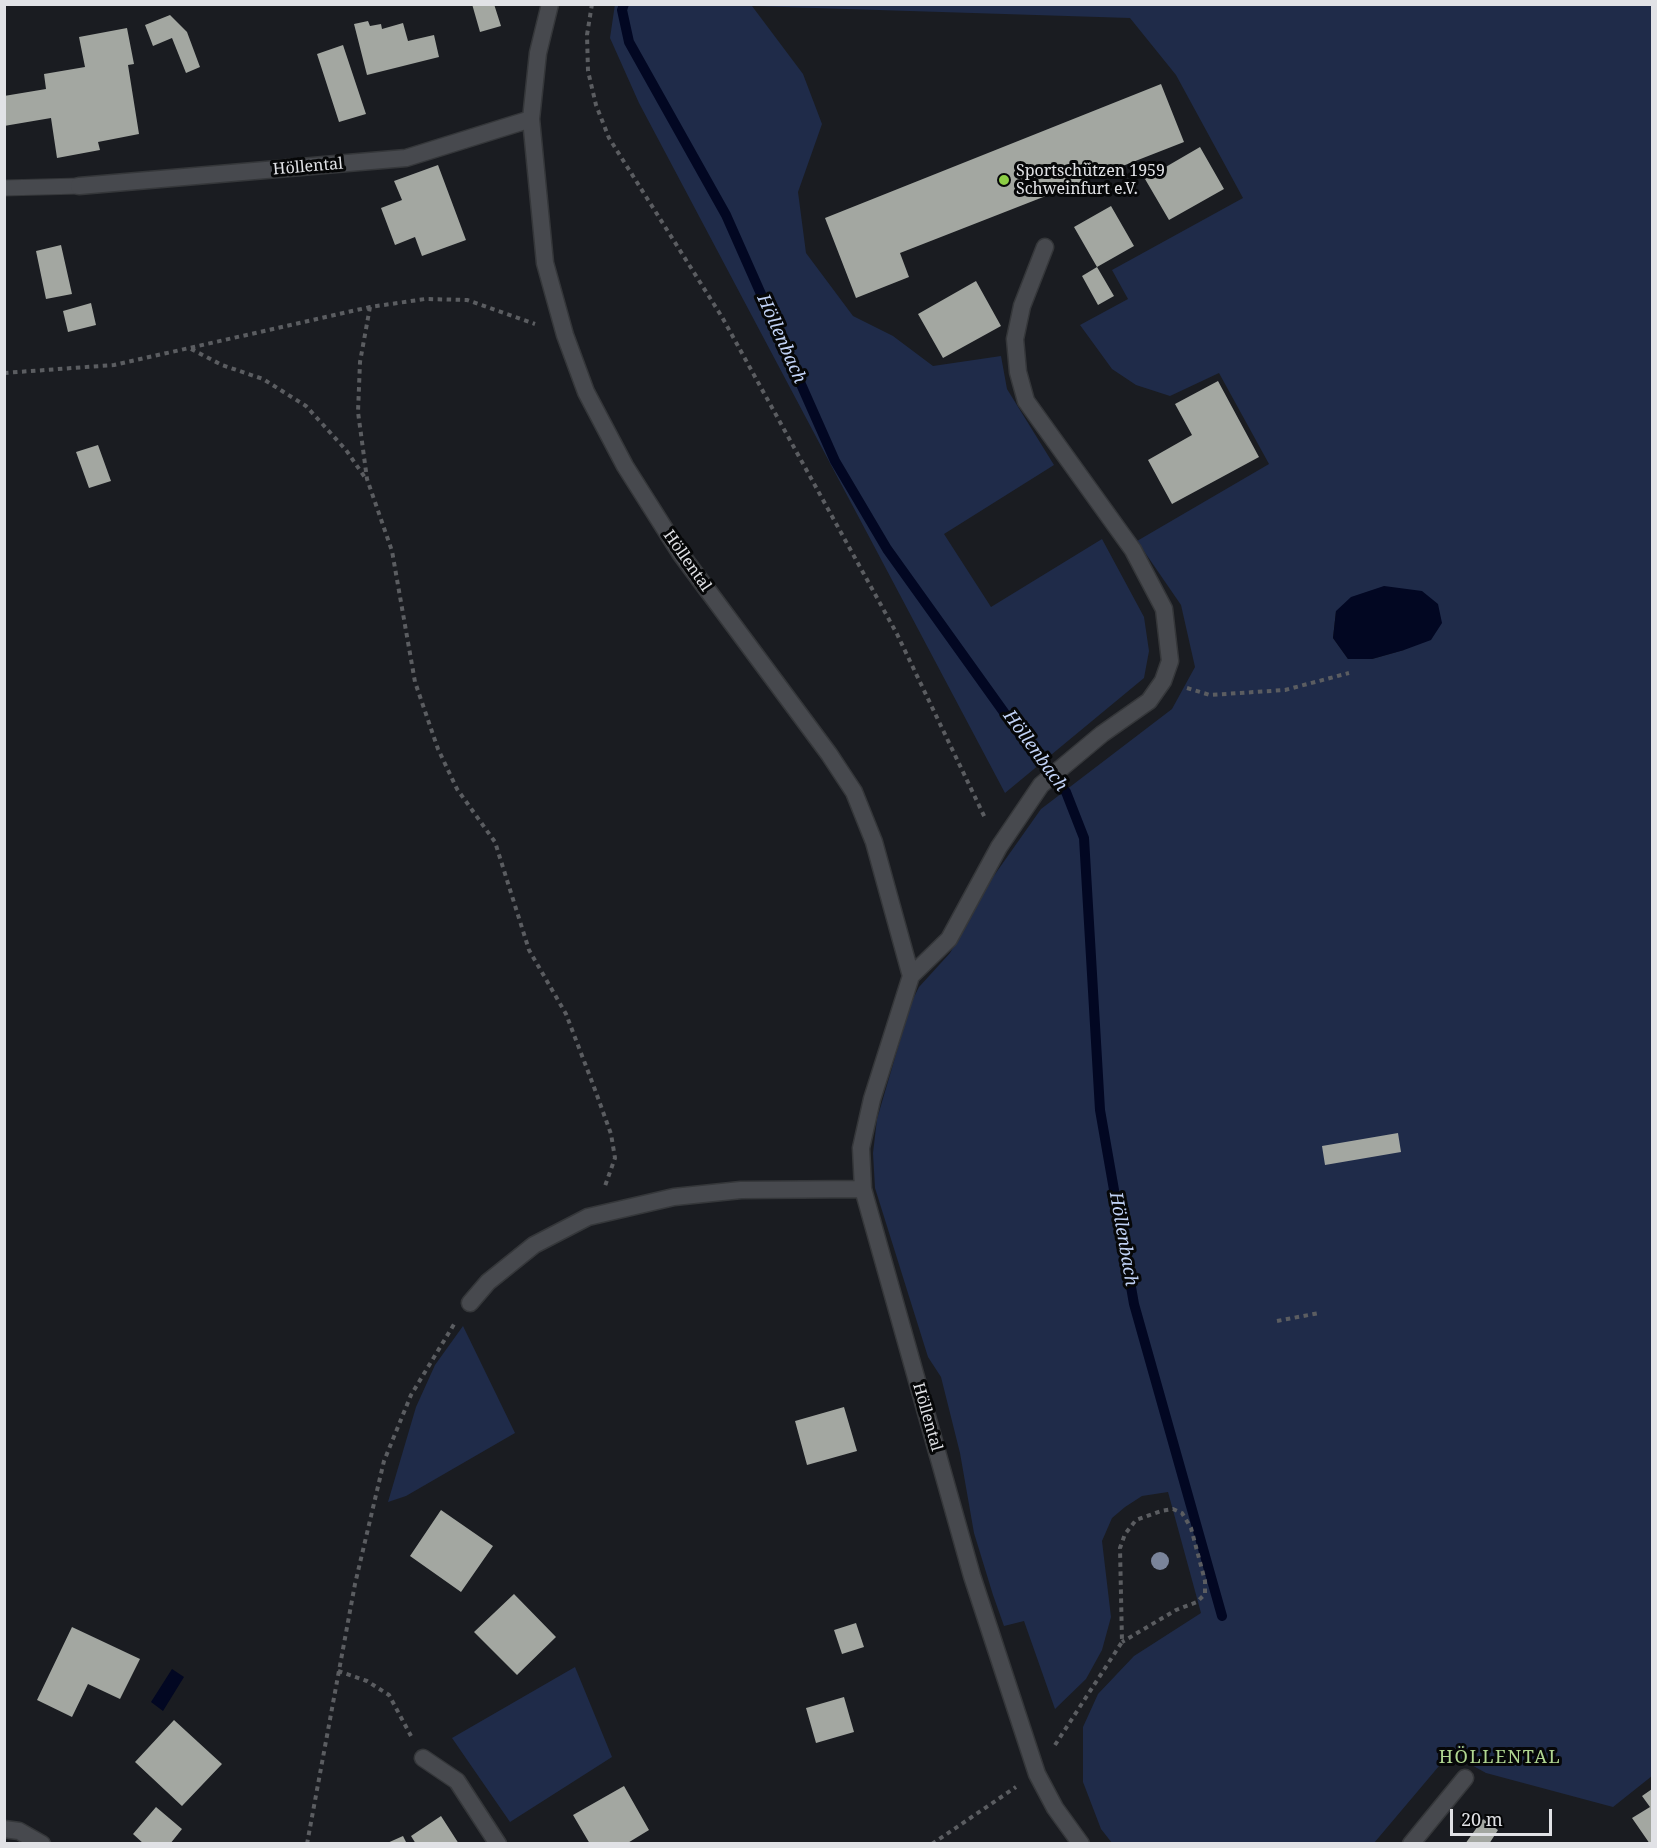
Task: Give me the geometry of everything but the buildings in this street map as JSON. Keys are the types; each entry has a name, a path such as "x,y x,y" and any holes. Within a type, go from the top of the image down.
{"street":[{"name":"Höllental","path":"549,4 538,53 531,118 545,263 565,335 586,392 625,466 680,553 829,754 854,792 874,842 911,976"},
{"name":"Höllental","path":"79,186 406,158 531,118"},
{"name":"Höllental","path":"1045,248 1022,306 1015,339 1018,372 1026,401 1133,550 1164,609 1170,661 1163,681 1149,701 1077,754 1041,785 999,847 949,939 911,976 872,1099 861,1148 863,1189 972,1576 1036,1774 1054,1808 1081,1844"},
{"path":"470,1303 488,1282 534,1245 588,1217 674,1197 741,1190 863,1189"},
{"path":"423,1758 457,1781 498,1844"},
{"path":"1411,1844 1465,1778"},
{"path":"4,1829 19,1831 42,1844"}],"lane":[{"path":"4,188 79,186"}],"path":[{"path":"592,4 587,36 588,71 596,105 609,138 722,317 897,634 999,847"},
{"path":"4,373 114,365 370,307 425,299 467,300 565,335"},
{"path":"370,307 360,362 358,412 367,479 392,551 415,681 438,749 458,789 495,842 530,950 566,1014 611,1134 615,1158 609,1177 588,1217"},
{"path":"191,349 222,365 263,378 306,406 346,450 367,479"},
{"path":"1163,681 1210,695 1285,690 1349,673"},
{"path":"307,1844 355,1584 384,1461 411,1395 446,1335 470,1303"},
{"path":"1277,1321 1319,1313"},
{"path":"1036,1774 1122,1642 1176,1610 1197,1602 1205,1594 1205,1581 1191,1528 1182,1513 1173,1509 1136,1520 1125,1534 1120,1548 1122,1642"},
{"path":"338,1671 367,1681 390,1695 423,1758"},
{"path":"932,1844 1009,1792"}],"shaded area":[{"path":"615,4 1652,5 1652,1776 1613,1807 1486,1773 1450,1753 1374,1843 1112,1843 1101,1829 1083,1782 1083,1727 1098,1694 1134,1656 1201,1613 1168,1492 1142,1496 1112,1518 1102,1541 1111,1617 1102,1650 1086,1679 1055,1709 1024,1621 1004,1626 993,1595 974,1533 960,1453 941,1377 928,1357 875,1188 873,1153 877,1119 911,1003 919,987 950,953 993,877 1041,809 1172,709 1195,667 1181,605 1137,541 1269,464 1219,373 1170,396 1136,385 1112,369 1080,325 1128,299 1112,270 1243,198 1176,75 1130,18 752,6 803,74 822,124 798,192 806,253 853,316 893,336 933,366 1001,356 1007,389 1054,465 944,534 991,607 1102,539 1144,617 1149,651 1144,678 1005,793 639,103 610,38","holes":["1336,611 1404,650 1372,659 1348,659 1333,638"]},
{"path":"1384,586 1422,591 1438,604 1442,623 1431,640 1372,659 1348,659 1333,638 1336,611 1351,597"},
{"path":"463,1326 515,1433 406,1496 388,1502 416,1407 435,1365"},
{"path":"575,1667 612,1757 510,1822 452,1738"},
{"path":"172,1669 184,1677 163,1711 151,1702"}],"waterway":[{"name":"Höllenbach","path":"624,4 622,10 629,42 726,215 835,461 887,549 1031,750 1066,792 1084,838 1100,1110 1134,1304 1222,1616"}],"place":[{"name":"Sportschützen 1959 Schweinfurt e.V.","path":"1004,180"}],"district":[{"name":"HÖLLENTAL","path":"1500,1758"}]}
